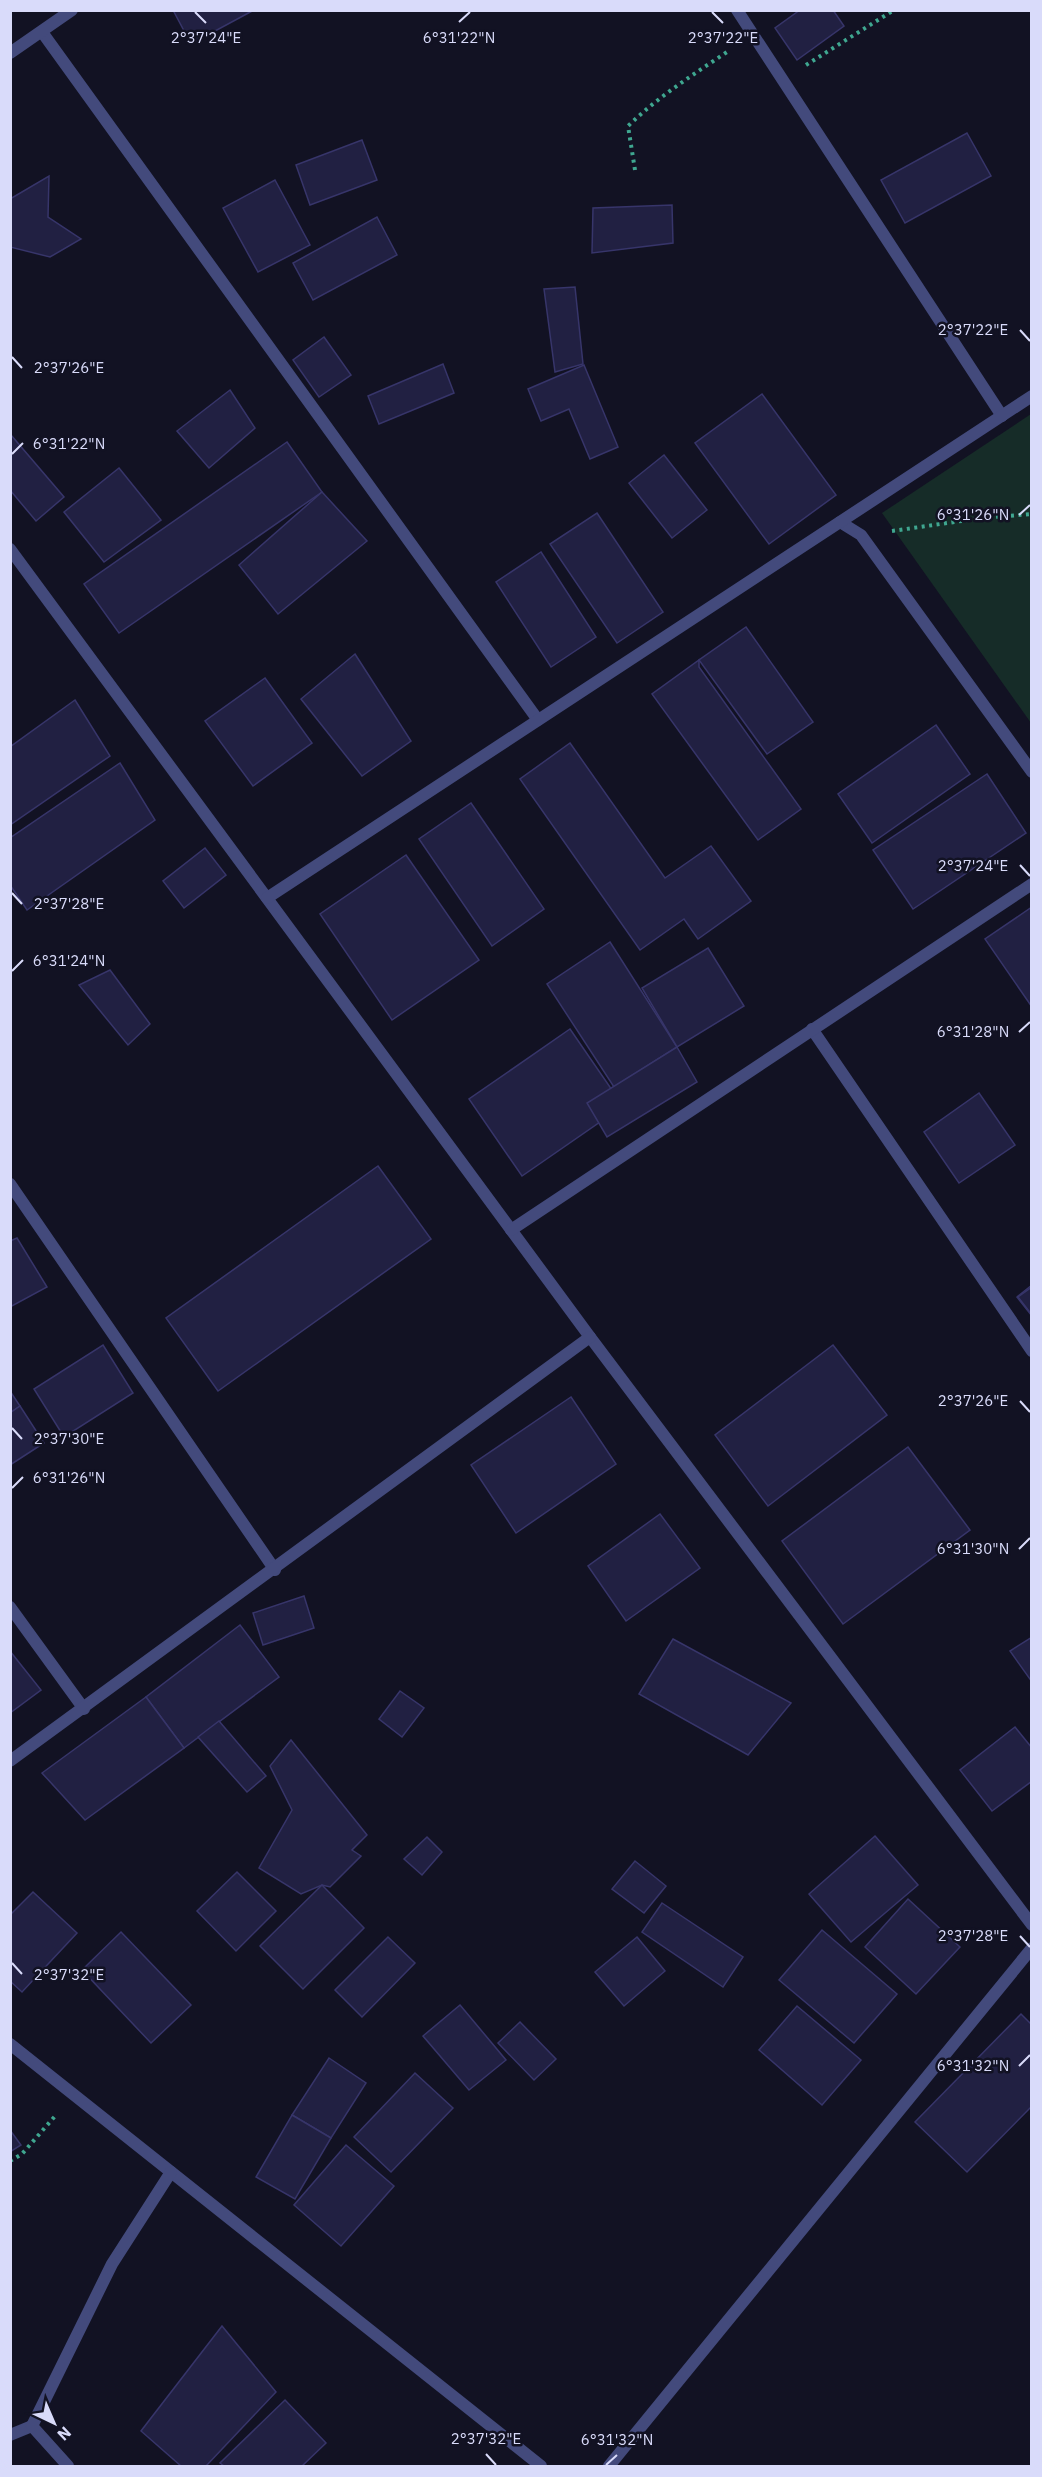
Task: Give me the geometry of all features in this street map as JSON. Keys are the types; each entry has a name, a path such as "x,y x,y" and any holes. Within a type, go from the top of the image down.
{"street":[{"path":"10,53 72,10"},
{"path":"737,10 1002,416"},
{"path":"42,32 538,720"},
{"path":"267,898 1032,396"},
{"path":"840,522 861,536 1032,772"},
{"path":"10,549 590,1337 1032,1925"},
{"path":"511,1230 1032,884"},
{"path":"812,1029 1032,1351"},
{"path":"10,1184 275,1570"},
{"path":"10,1761 275,1570 590,1337"},
{"path":"10,1607 84,1709"},
{"path":"609,2466 1032,1948"},
{"path":"10,2044 541,2466"},
{"path":"10,2435 32,2426 112,2265 171,2172"},
{"path":"32,2426 68,2466"}],"path":[{"path":"782,80 894,10"},
{"path":"635,170 628,126 648,106 683,80 754,36"},
{"path":"861,536 982,518 1032,514"},
{"path":"10,2161 22,2154 74,2095"}],"green space":[{"path":"1031,414 1031,723 882,513"}],"building":[{"path":"173,10 254,10 191,44"},
{"path":"800,10 833,10 844,26 797,60 775,28"},
{"path":"967,133 991,176 905,223 881,180"},
{"path":"362,140 377,180 310,205 296,165"},
{"path":"49,176 48,217 81,239 50,257 10,247 10,199"},
{"path":"275,180 310,245 258,272 223,208"},
{"path":"672,205 673,243 592,253 593,208"},
{"path":"377,217 397,255 313,300 293,263"},
{"path":"575,287 583,364 555,372 544,289"},
{"path":"324,337 351,375 319,397 293,360"},
{"path":"443,364 454,393 379,424 368,396"},
{"path":"584,365 618,447 590,459 569,409 541,421 528,389"},
{"path":"230,390 255,428 209,468 177,431"},
{"path":"762,394 836,495 769,544 695,443"},
{"path":"11,435 64,497 36,521 10,490"},
{"path":"287,442 322,492 119,633 84,584"},
{"path":"664,455 707,510 672,538 629,483"},
{"path":"119,468 161,520 104,562 64,512"},
{"path":"322,492 367,541 278,614 239,565"},
{"path":"597,513 663,612 617,643 550,544"},
{"path":"541,552 596,637 551,667 496,582"},
{"path":"746,627 813,722 767,754 699,660"},
{"path":"355,654 411,741 362,776 301,699"},
{"path":"699,660 699,667 801,809 758,840 652,694"},
{"path":"265,678 312,743 253,786 205,721"},
{"path":"75,700 110,756 10,825 10,747"},
{"path":"936,725 970,774 872,843 838,794"},
{"path":"570,743 665,878 711,846 751,901 698,939 684,919 640,950 520,779"},
{"path":"120,763 155,820 27,910 10,885 10,838"},
{"path":"987,774 1026,833 913,909 873,850"},
{"path":"471,803 544,909 492,946 419,839"},
{"path":"205,848 226,875 184,908 163,881"},
{"path":"406,855 479,960 392,1020 320,914"},
{"path":"1032,907 1032,1007 985,939"},
{"path":"610,942 677,1047 614,1087 547,984"},
{"path":"708,948 744,1006 677,1047 642,988"},
{"path":"110,970 150,1024 128,1045 79,985"},
{"path":"570,1029 623,1106 522,1176 469,1099"},
{"path":"677,1047 697,1082 607,1137 587,1103"},
{"path":"979,1093 1015,1145 959,1183 924,1132"},
{"path":"378,1166 431,1239 218,1391 166,1318"},
{"path":"17,1238 47,1287 10,1307 10,1241"},
{"path":"1032,1285 1032,1316 1017,1297"},
{"path":"1032,1287 1032,1315 1018,1297"},
{"path":"103,1345 133,1393 64,1437 34,1389"},
{"path":"833,1345 887,1415 768,1506 715,1435"},
{"path":"10,1391 20,1406 10,1413"},
{"path":"571,1397 616,1464 516,1533 471,1465"},
{"path":"20,1406 44,1443 10,1465 10,1413"},
{"path":"908,1447 970,1530 843,1624 782,1541"},
{"path":"660,1514 700,1568 626,1621 588,1566"},
{"path":"304,1596 314,1628 263,1645 253,1613"},
{"path":"240,1625 279,1677 184,1748 146,1697"},
{"path":"1032,1637 1032,1682 1010,1651"},
{"path":"673,1639 791,1703 748,1755 639,1694"},
{"path":"10,1651 41,1690 10,1713"},
{"path":"400,1691 424,1708 402,1737 379,1719"},
{"path":"146,1697 184,1748 85,1820 42,1773"},
{"path":"219,1721 266,1776 247,1792 198,1737"},
{"path":"1015,1727 1032,1748 1032,1781 992,1811 960,1770"},
{"path":"291,1740 367,1835 352,1850 361,1856 330,1887 322,1885 301,1894 259,1868 292,1810 270,1766"},
{"path":"875,1836 918,1885 851,1942 809,1894"},
{"path":"427,1837 442,1852 422,1875 404,1859"},
{"path":"635,1861 666,1886 644,1913 612,1889"},
{"path":"237,1872 276,1911 236,1951 197,1911"},
{"path":"322,1885 364,1928 303,1989 260,1946"},
{"path":"33,1892 77,1933 22,1992 10,1981 10,1915"},
{"path":"908,1899 960,1947 916,1994 865,1947"},
{"path":"662,1903 743,1957 723,1987 642,1932"},
{"path":"822,1930 897,1994 854,2043 779,1980"},
{"path":"121,1932 191,2005 151,2043 82,1970"},
{"path":"388,1937 415,1963 362,2017 335,1990"},
{"path":"637,1937 665,1971 624,2006 595,1972"},
{"path":"460,2005 506,2060 469,2090 423,2036"},
{"path":"797,2006 861,2060 822,2105 759,2050"},
{"path":"1021,2014 1032,2025 1032,2106 967,2172 915,2122"},
{"path":"520,2022 556,2059 534,2080 498,2043"},
{"path":"329,2058 366,2083 331,2138 292,2115"},
{"path":"415,2073 453,2108 391,2172 354,2137"},
{"path":"292,2115 331,2138 295,2199 256,2177"},
{"path":"10,2130 21,2145 10,2152"},
{"path":"346,2145 394,2186 341,2246 294,2205"},
{"path":"222,2326 276,2392 206,2466 181,2466 141,2431"},
{"path":"285,2400 326,2443 302,2466 224,2466 220,2463"}]}
